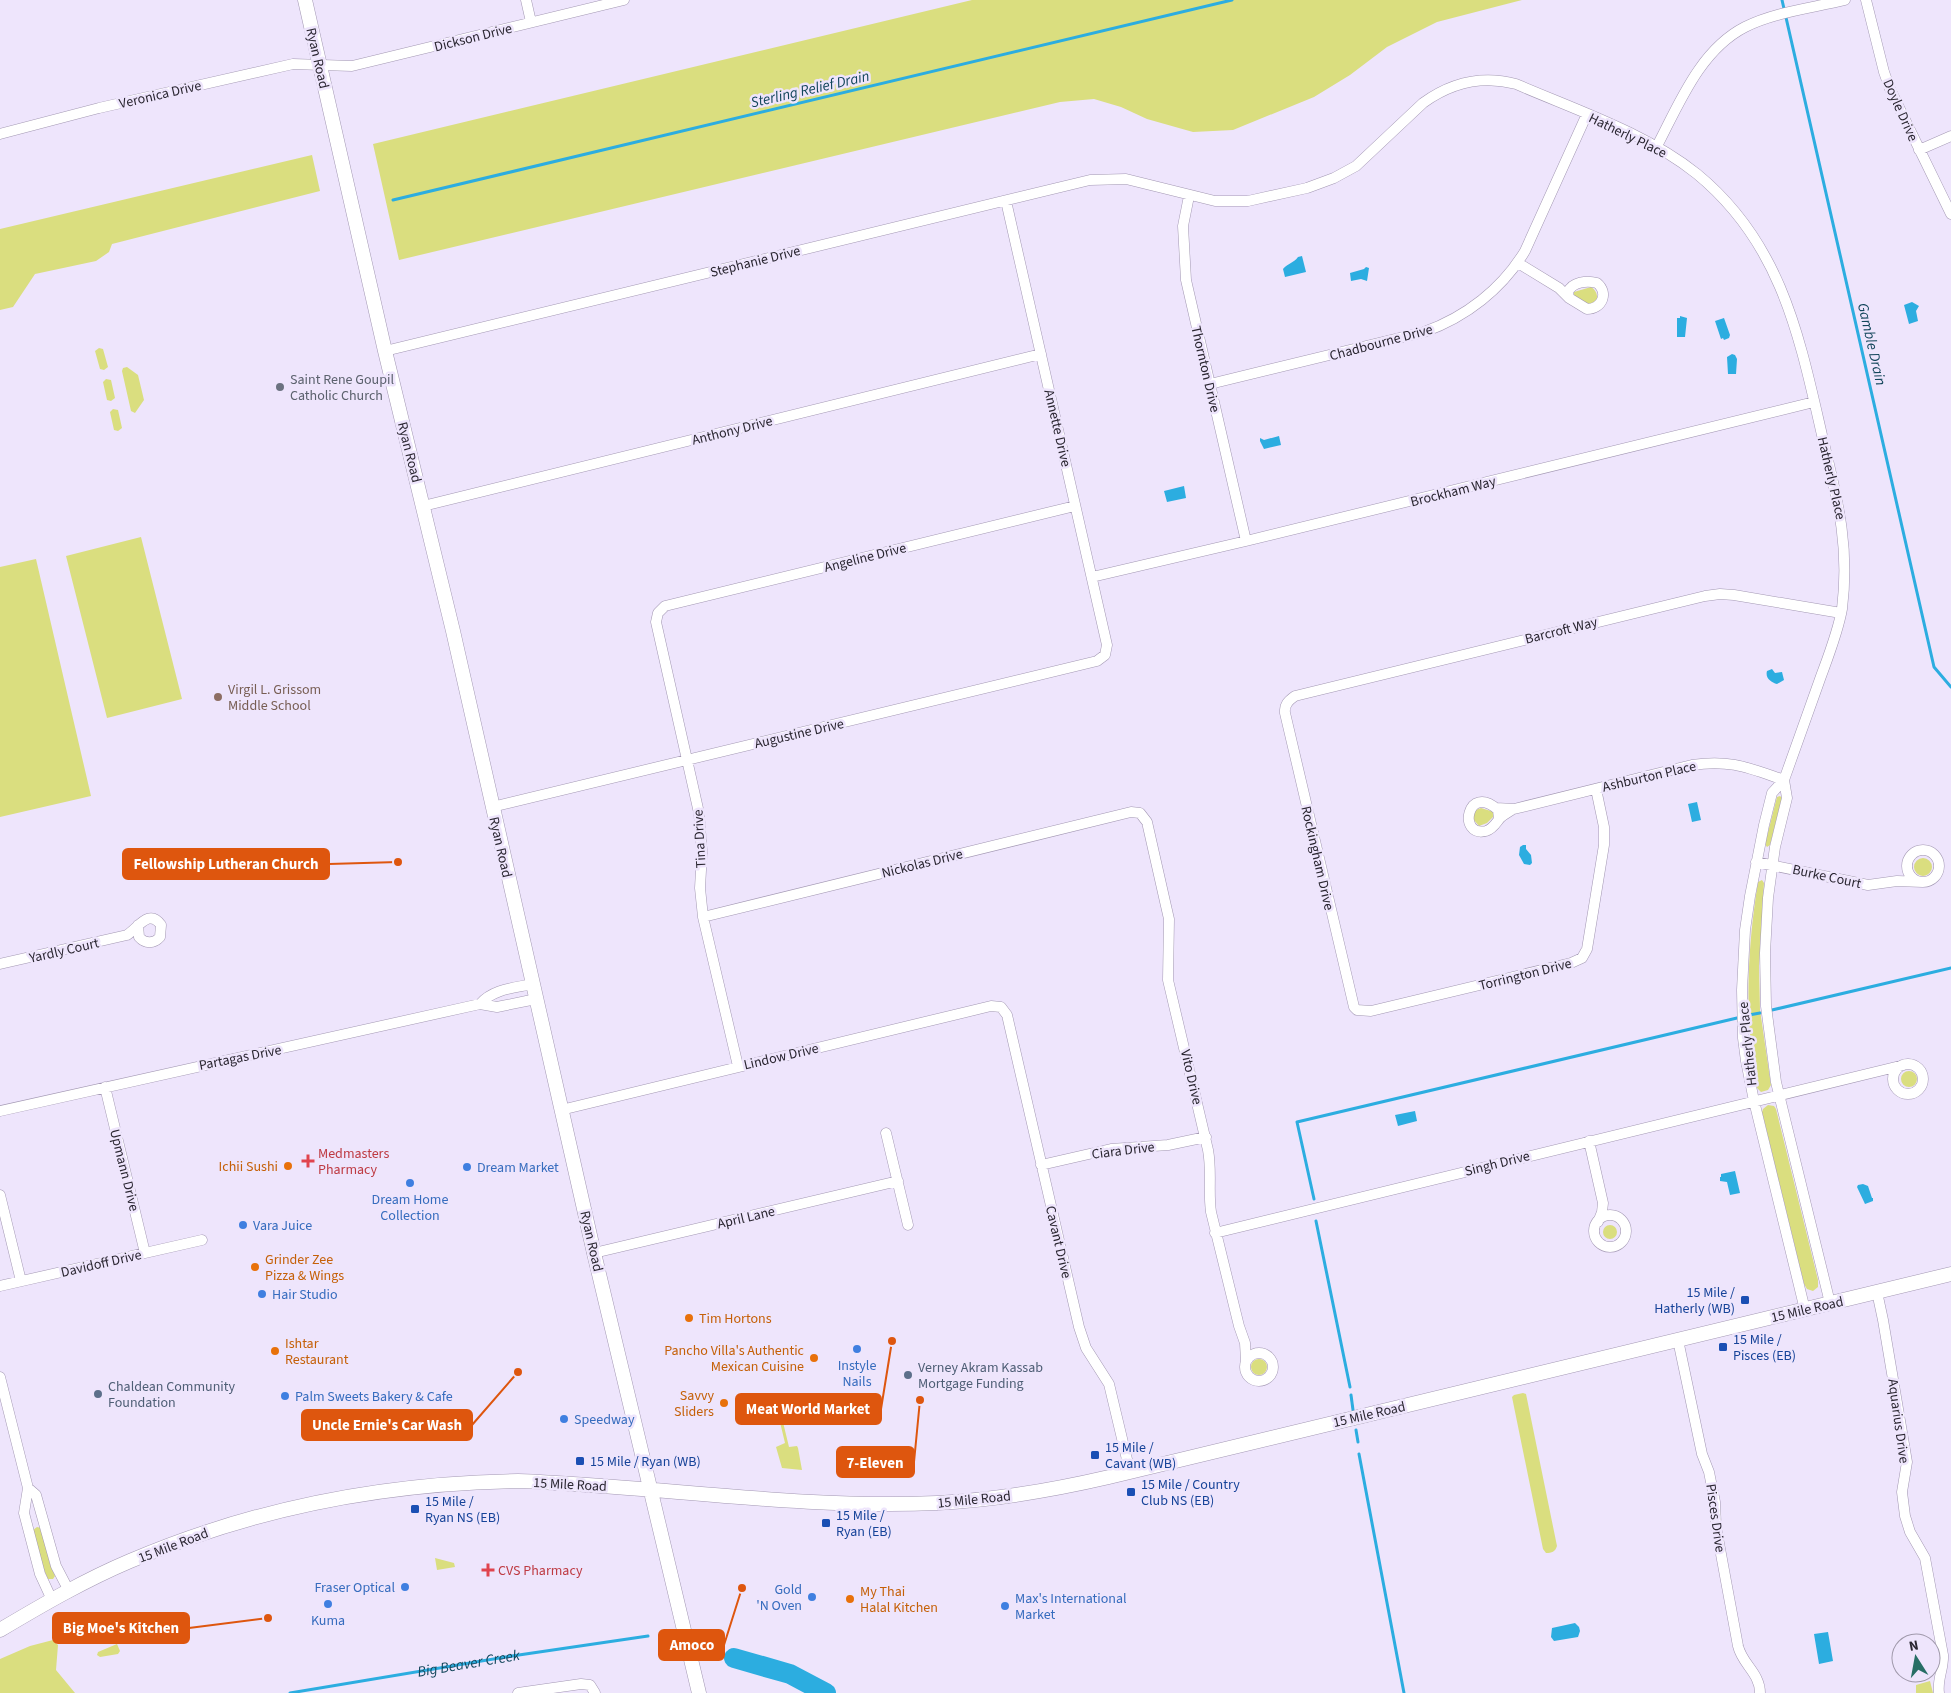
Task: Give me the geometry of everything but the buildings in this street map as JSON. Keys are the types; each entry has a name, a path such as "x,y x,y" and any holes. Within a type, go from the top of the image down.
{"main road":[{"name":"Ryan Road","path":"305,0 385,351 453,631 594,1253 699,1693"},
{"name":"15 Mile Road","path":"0,1630 52,1600 130,1561 218,1528 278,1511 344,1496 467,1482 558,1483 838,1502 938,1503 1017,1494 1130,1472 1951,1274"}],"street":[{"path":"526,0 531,22"},
{"name":"Dickson Drive","path":"320,66 352,66 624,0"},
{"path":"1657,146 1687,88 1705,62 1721,44 1735,33 1759,21 1845,0"},
{"name":"Doyle Drive","path":"1866,0 1884,72 1919,150 1951,214"},
{"name":"Veronica Drive","path":"0,134 99,108 293,64 320,66"},
{"name":"Hatherly Place","path":"1126,180 1158,186 1189,196 1215,201 1248,201 1307,188 1334,178 1356,166 1423,103 1446,88 1473,80 1502,80 1587,114 1657,146 1697,174 1732,207 1753,235 1778,281 1792,315 1803,351 1843,528 1845,576 1841,613 1826,662 1784,780 1772,793 1756,862 1745,930 1742,990 1745,1053 1754,1101 1804,1310"},
{"name":"Chadbourne Drive","path":"1210,384 1405,337 1444,325 1490,293 1518,263 1536,230 1587,114"},
{"path":"1919,150 1951,136"},
{"name":"Stephanie Drive","path":"385,351 1090,180 1126,180"},
{"name":"Thornton Drive","path":"1189,196 1183,226 1184,265 1246,541"},
{"name":"Annette Drive","path":"1006,201 1107,645 1105,655"},
{"path":"1518,263 1559,288 1569,298 1587,309 1597,308 1602,301 1603,291 1597,283 1589,281 1559,288"},
{"path":"1569,298 1568,290 1574,285"},
{"name":"Anthony Drive","path":"423,506 1041,354"},
{"name":"Brockham Way","path":"1092,577 1814,402"},
{"name":"Angeline Drive","path":"658,613 665,606 1075,506"},
{"name":"Barcroft Way","path":"1286,704 1295,696 1705,596 1734,595 1841,613"},
{"name":"Tina Drive","path":"658,613 656,622 700,813 702,852 700,888 704,917 738,1066"},
{"name":"Augustine Drive","path":"492,808 1097,661 1105,655"},
{"name":"Rockingham Drive","path":"1286,704 1285,713 1351,1002 1357,1010"},
{"name":"Ashburton Place","path":"1514,809 1499,819 1489,830 1480,831 1472,827 1468,819 1470,809 1477,803 1487,803 1496,808 1514,809 1715,762 1752,769 1784,780"},
{"name":"Hatherly Place","path":"1784,780 1787,798 1772,865 1766,926 1765,981 1770,1045 1779,1094 1830,1303"},
{"name":"Torrington Drive","path":"1357,1010 1371,1011 1570,964 1582,958 1586,949 1604,845 1604,827 1596,789"},
{"path":"1496,808 1500,812 1499,819"},
{"name":"Nickolas Drive","path":"704,917 1131,812 1140,813"},
{"name":"Vito Drive","path":"1140,813 1148,822 1166,906 1169,929 1168,980 1206,1136 1211,1171 1209,1195 1216,1232 1239,1326 1245,1343 1245,1371 1255,1381 1265,1380 1272,1374 1273,1365 1269,1357 1252,1349 1245,1343"},
{"path":"1897,881 1909,860 1916,852 1926,851 1935,856 1939,866 1936,876 1923,882 1913,878 1908,870 1908,864"},
{"name":"Burke Court","path":"1756,862 1868,885 1897,881 1923,882"},
{"path":"127,935 142,940 149,942 157,940 162,929 159,921 152,918 144,919 138,925 138,933 142,940"},
{"name":"Yardly Court","path":"0,964 127,935 138,925"},
{"path":"480,1004 487,996 494,992 532,984"},
{"path":"480,1004 498,1007 536,999"},
{"name":"Partagas Drive","path":"0,1111 480,1004"},
{"name":"Lindow Drive","path":"561,1110 991,1006 1001,1007"},
{"name":"Cavant Drive","path":"1001,1007 1007,1015 1080,1332 1086,1348 1109,1384 1130,1472"},
{"path":"1871,1073 1887,1077 1901,1092 1910,1094 1922,1085 1923,1076 1918,1068 1909,1064 1904,1065 1896,1070 1895,1084"},
{"name":"Singh Drive","path":"1216,1232 1904,1065"},
{"name":"Upmann Drive","path":"105,1087 146,1253"},
{"path":"886,1133 908,1225"},
{"name":"Ciara Drive","path":"1041,1165 1111,1149 1168,1145 1206,1136"},
{"path":"1588,1141 1603,1203 1608,1211 1621,1220 1626,1230 1623,1240 1615,1246 1605,1246 1597,1240 1594,1231 1602,1212 1603,1203"},
{"name":"April Lane","path":"594,1253 898,1181"},
{"path":"0,1196 21,1281"},
{"path":"1598,1222 1606,1216 1616,1217"},
{"name":"Davidoff Drive","path":"0,1286 202,1240"},
{"name":"Aquarius Drive","path":"1877,1292 1907,1462 1902,1492 1905,1516 1910,1532 1925,1558 1943,1655 1938,1681 1939,1693"},
{"name":"Pisces Drive","path":"1678,1340 1702,1454 1709,1472 1715,1507 1716,1527 1738,1646 1741,1655 1758,1678 1760,1693"},
{"path":"1246,1362 1252,1354 1261,1353"},
{"path":"0,1377 28,1488 24,1513 40,1574 52,1600"},
{"path":"28,1488 36,1495 56,1566 69,1591"},
{"path":"518,1693 581,1684 590,1685 595,1693"}],"green space":[{"name":"Sterling Relief Drain","path":"972,0 1522,0 1437,22 1387,47 1350,75 1314,97 1233,130 1193,132 1147,119 1121,107 1094,99 1060,102 399,260 373,144"},
{"path":"312,155 320,191 112,244 109,252 96,261 35,274 13,307 0,310 0,229"},
{"path":"1591,287 1597,295 1596,301 1592,304 1580,300 1574,295 1574,292"},
{"path":"99,348 103,349 108,367 104,370 100,369 95,351"},
{"path":"127,367 138,375 144,400 135,413 131,411 122,371 123,368"},
{"path":"106,379 111,380 115,398 111,401 107,400 103,382"},
{"path":"113,409 118,410 122,428 118,431 114,430 110,412"},
{"path":"141,537 182,699 107,718 66,556"},
{"path":"36,559 91,796 0,817 0,567"},
{"path":"1780,796 1782,798 1770,845 1767,847 1765,844 1777,797"},
{"path":"1481,808 1494,812 1495,815 1487,823 1479,826 1473,819 1472,814"},
{"path":"1923,858 1929,861 1932,867 1929,873 1923,876 1917,873 1914,867 1917,861"},
{"path":"1762,880 1764,883 1759,966 1760,1010 1771,1085 1768,1090 1761,1092 1757,1088 1753,1062 1748,985 1754,908 1758,882"},
{"path":"1906,1071 1912,1071 1917,1076 1915,1085 1906,1087 1901,1082 1901,1076"},
{"path":"1768,1105 1774,1106 1776,1109 1818,1280 1818,1287 1813,1291 1807,1289 1804,1284 1762,1112"},
{"path":"1607,1225 1613,1225 1617,1232 1613,1239 1607,1239 1603,1235 1603,1229"},
{"path":"1259,1359 1267,1367 1259,1375 1251,1367"},
{"path":"1523,1393 1526,1394 1557,1546 1550,1553 1546,1553 1543,1549 1512,1397"},
{"path":"789,1409 790,1416 782,1418 789,1447 797,1446 798,1448 802,1470 782,1468 776,1447 785,1443 779,1418 773,1419 770,1415"},
{"path":"37,1527 41,1528 55,1576 53,1579 48,1579 44,1570 33,1530"},
{"path":"435,1558 454,1563 455,1567 437,1570"},
{"path":"53,1640 58,1645 56,1670 75,1693 0,1693 0,1659 30,1646"},
{"path":"117,1644 120,1651 118,1654 100,1657 97,1655 98,1652"},
{"path":"1930,1683 1933,1693 1916,1693 1916,1685"}],"water":[{"path":"1302,256 1306,272 1285,277 1283,269"},
{"path":"1366,267 1369,268 1367,281 1361,279 1351,281 1350,273"},
{"path":"1912,302 1919,306 1916,311 1918,321 1909,324 1904,305"},
{"path":"1680,316 1687,318 1685,337 1677,337 1677,318 1680,318"},
{"path":"1724,318 1730,335 1729,338 1724,340 1723,338 1721,339 1715,321"},
{"path":"1732,354 1737,359 1736,374 1728,374 1727,357"},
{"path":"1279,436 1281,445 1264,449 1260,438 1264,440"},
{"path":"1184,486 1186,498 1167,502 1164,491"},
{"path":"1772,669 1775,673 1782,672 1784,680 1777,684 1769,679 1767,671"},
{"path":"1697,802 1701,820 1692,822 1688,804"},
{"path":"1526,845 1526,849 1531,855 1532,863 1530,865 1524,864 1519,855 1520,847"},
{"path":"1415,1111 1417,1121 1398,1126 1395,1115"},
{"path":"1735,1171 1740,1193 1730,1195 1727,1182 1720,1181 1720,1177 1721,1174"},
{"path":"1863,1184 1868,1186 1873,1198 1873,1201 1865,1204 1857,1187"},
{"path":"1575,1623 1580,1631 1578,1637 1554,1641 1551,1637 1552,1628"},
{"path":"1828,1632 1833,1661 1819,1664 1814,1634"}],"waterway":[{"name":"Sterling Relief Drain","path":"393,200 1232,0"},
{"name":"Gamble Drain","path":"1782,0 1934,667 1951,687"},
{"path":"1772,1010 1951,968"},
{"path":"1749,1015 1760,1013"},
{"path":"1314,1199 1297,1122 1737,1018"},
{"path":"1316,1221 1350,1387"},
{"path":"1351,1395 1353,1410"},
{"path":"1356,1430 1358,1442"},
{"path":"1359,1454 1404,1693"},
{"name":"Big Beaver Creek","path":"290,1693 512,1656 648,1636"},
{"name":"Big Beaver Creek","path":"734,1658 790,1674 826,1693"}],"place":[{"name":"Saint Rene Goupil Catholic Church","path":"280,387"},
{"name":"Virgil L. Grissom Middle School","path":"218,697"},
{"name":"Fellowship Lutheran Church","path":"398,862"},
{"name":"Medmasters Pharmacy","path":"308,1161"},
{"name":"Ichii Sushi","path":"288,1166"},
{"name":"Dream Market","path":"467,1167"},
{"name":"Dream Home Collection","path":"410,1183"},
{"name":"Vara Juice","path":"243,1225"},
{"name":"Grinder Zee Pizza & Wings","path":"255,1267"},
{"name":"Hair Studio","path":"262,1294"},
{"name":"15 Mile / Hatherly (WB)","path":"1745,1300"},
{"name":"Tim Hortons","path":"689,1318"},
{"name":"Meat World Market","path":"892,1341"},
{"name":"15 Mile / Pisces (EB)","path":"1723,1347"},
{"name":"Instyle Nails","path":"857,1349"},
{"name":"Ishtar Restaurant","path":"275,1351"},
{"name":"Pancho Villa's Authentic Mexican Cuisine","path":"814,1358"},
{"name":"Uncle Ernie's Car Wash","path":"518,1372"},
{"name":"Verney Akram Kassab Mortgage Funding","path":"908,1375"},
{"name":"Chaldean Community Foundation","path":"98,1394"},
{"name":"Palm Sweets Bakery & Cafe","path":"285,1396"},
{"name":"7-Eleven","path":"920,1400"},
{"name":"Savvy Sliders","path":"724,1403"},
{"name":"Speedway","path":"564,1419"},
{"name":"15 Mile / Cavant (WB)","path":"1095,1455"},
{"name":"15 Mile / Ryan (WB)","path":"580,1461"},
{"name":"15 Mile / Country Club NS (EB)","path":"1131,1492"},
{"name":"15 Mile / Ryan NS (EB)","path":"415,1509"},
{"name":"15 Mile / Ryan (EB)","path":"826,1523"},
{"name":"CVS Pharmacy","path":"488,1570"},
{"name":"Fraser Optical","path":"405,1587"},
{"name":"Amoco","path":"742,1588"},
{"name":"Gold 'N Oven","path":"812,1597"},
{"name":"My Thai Halal Kitchen","path":"850,1599"},
{"name":"Kuma","path":"328,1604"},
{"name":"Max's International Market","path":"1005,1606"},
{"name":"Big Moe's Kitchen","path":"268,1618"}]}
